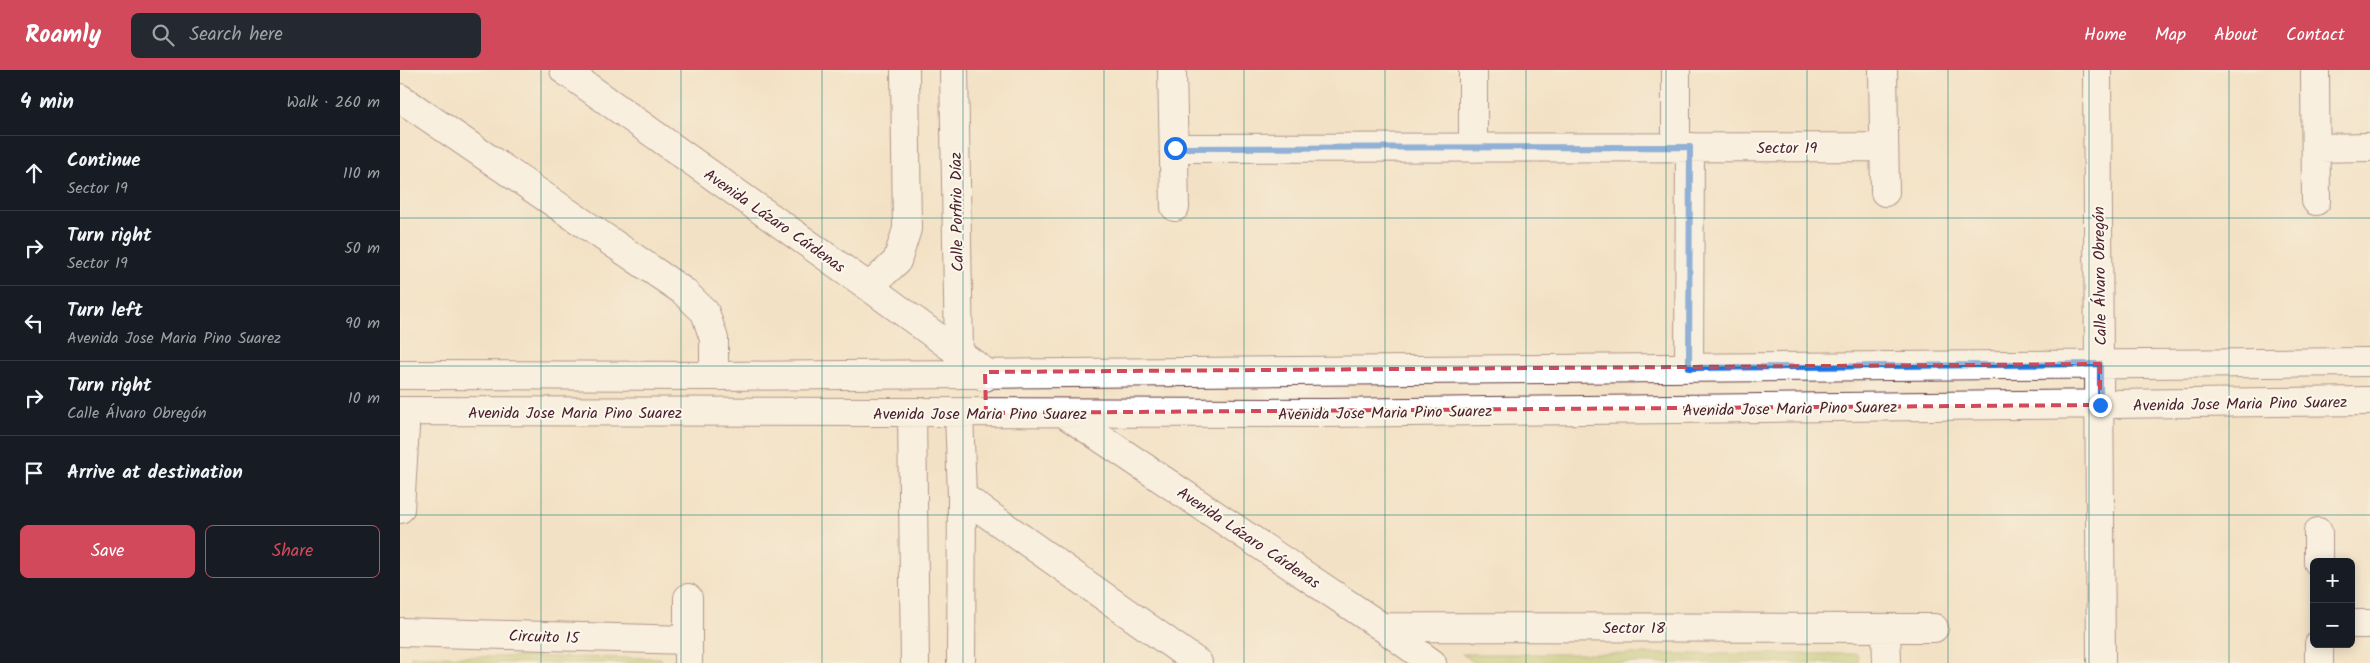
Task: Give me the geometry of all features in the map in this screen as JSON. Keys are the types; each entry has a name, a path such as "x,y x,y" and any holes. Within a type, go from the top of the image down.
{"street":[{"name":"Avenida Lázaro Cárdenas","path":"564,70 870,287 985,372"},
{"path":"870,287 897,261 907,229 905,70"},
{"name":"Calle Porfirio Díaz","path":"954,70 959,353"},
{"path":"1172,70 1175,207"},
{"path":"1473,70 1473,148"},
{"path":"1676,70 1683,147 1689,368"},
{"path":"1883,70 1885,192"},
{"name":"Calle Álvaro Obregón","path":"2097,70 2101,663"},
{"path":"2315,70 2316,201"},
{"path":"400,98 683,291 705,312 714,339 714,376"},
{"name":"Sector 19","path":"1175,148 1884,147"},
{"path":"2316,148 2370,147"},
{"path":"400,375 714,376 985,372 1327,372 2370,362"},
{"path":"985,372 986,413"},
{"path":"1325,413 1327,372"},
{"name":"Avenida Jose Maria Pino Suarez","path":"403,411 959,412 1065,414 1325,413 2370,401"},
{"path":"400,509 403,411"},
{"path":"959,412 962,496 961,663"},
{"path":"912,413 915,663"},
{"name":"Avenida Lázaro Cárdenas","path":"1065,414 1382,627 1432,663"},
{"path":"962,496 1186,659"},
{"path":"2318,532 2318,558"},
{"path":"688,598 688,651"},
{"path":"2355,624 2370,624"},
{"name":"Sector 18","path":"1382,627 1934,628"},
{"path":"1886,628 1886,663"},
{"name":"Circuito 15","path":"400,632 688,651"},
{"path":"2319,648 2319,663"}],"highlighted area":[{"path":"2100,364 2100,405 986,413 985,372"}],"green space":[{"path":"1462,654 1857,654 1858,663 1475,663"},
{"path":"411,656 661,658 661,663 411,663"}],"route":[{"path":"1175,148 1690,147 1689,368 2100,364 2100,405"}]}
